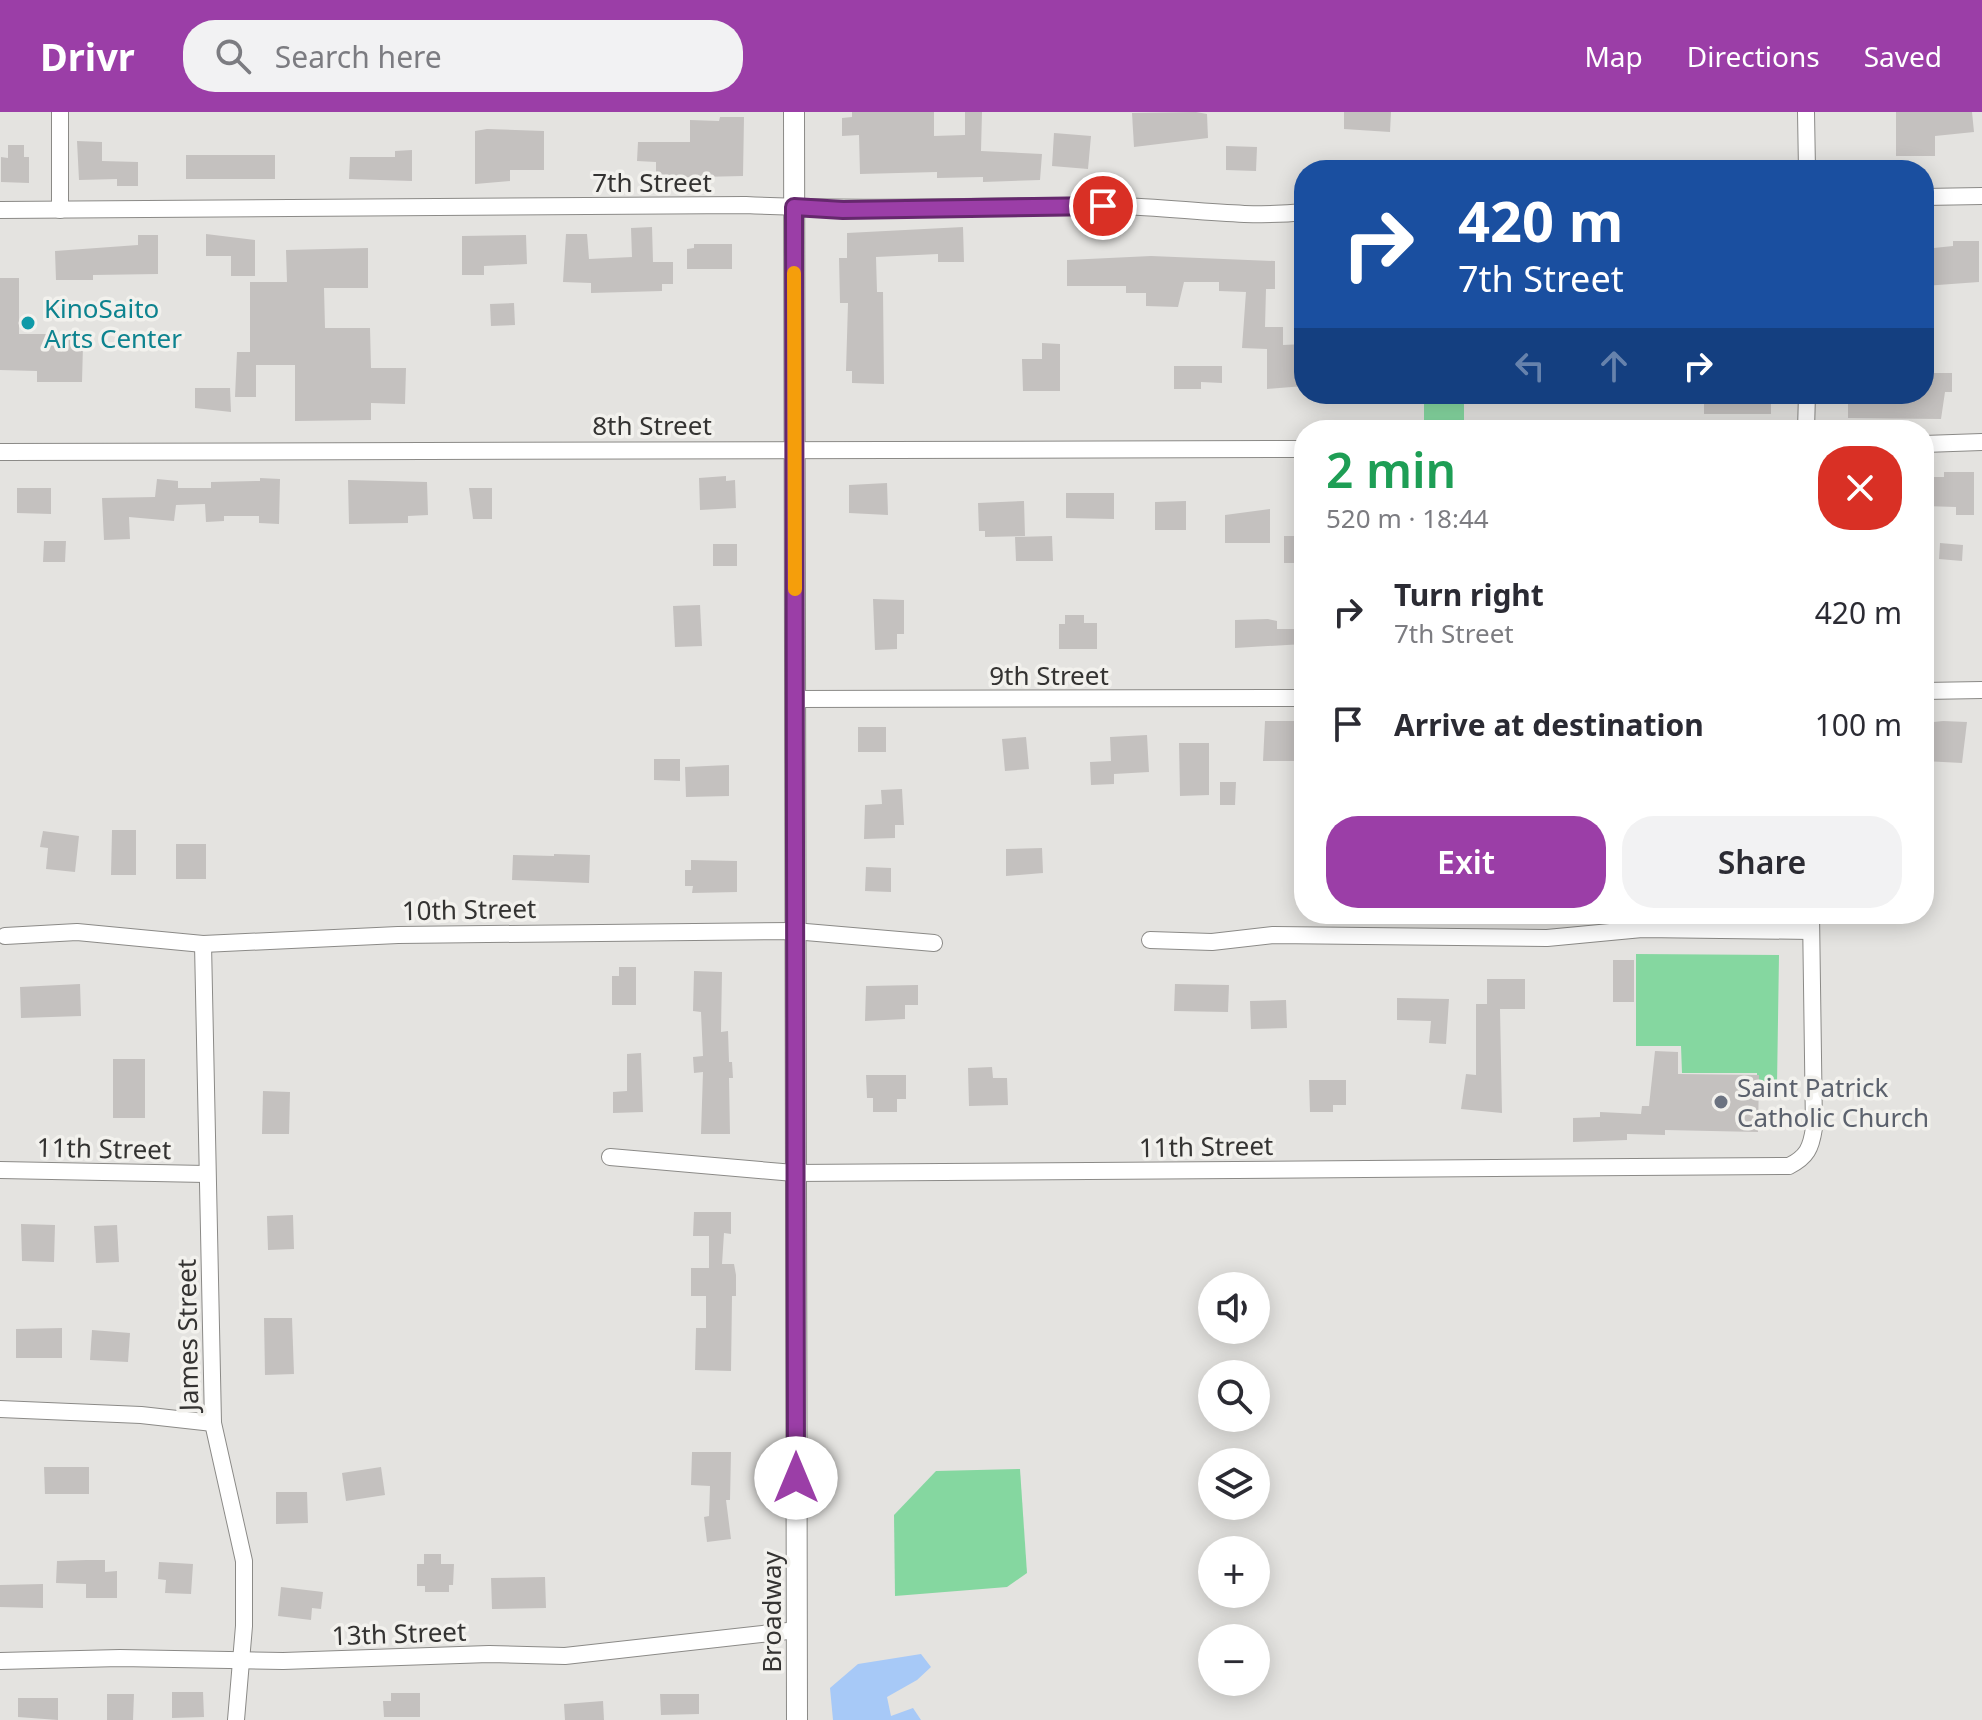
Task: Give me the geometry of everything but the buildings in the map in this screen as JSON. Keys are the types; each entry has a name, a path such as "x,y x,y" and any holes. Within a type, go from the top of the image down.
{"street":[{"path":"60,112 60,210"},
{"name":"Broadway","path":"794,112 797,1720"},
{"path":"1806,112 1807,160"},
{"path":"1934,197 1982,196"},
{"name":"7th Street","path":"0,210 1133,207 1244,215 1294,212"},
{"path":"1934,444 1982,442"},
{"name":"8th Street","path":"0,452 1294,449"},
{"path":"1934,691 1982,690"},
{"name":"9th Street","path":"794,699 1294,698"},
{"path":"1150,940 1212,942 1273,935 1547,938 1642,929 1763,924"},
{"name":"11th Street","path":"610,1157 794,1173 1759,1169 1789,1166 1802,1160 1809,1150 1814,1128 1811,924"},
{"name":"10th Street","path":"5,936 77,932 203,944 413,934 794,931 934,943"},
{"name":"James Street","path":"203,944 213,1423 244,1561 242,1660 236,1720"},
{"name":"11th Street","path":"0,1170 206,1174"},
{"path":"0,1409 141,1415 213,1423"},
{"name":"13th Street","path":"0,1661 242,1660 489,1654 565,1656 797,1630"}],"green space":[{"path":"1424,404 1464,404 1464,420 1424,420"},
{"path":"1636,954 1779,955 1777,1085 1757,1085 1757,1073 1682,1073 1681,1046 1636,1046"},
{"path":"1020,1469 1027,1573 1007,1587 895,1596 894,1515 936,1471"}],"water":[{"path":"921,1654 931,1667 917,1680 887,1697 891,1716 913,1708 921,1720 833,1720 830,1688 858,1664"}],"slow traffic":[{"path":"794,273 795,589"}],"place":[{"name":"KinoSaito Arts Center","path":"28,323"},
{"name":"Saint Patrick Catholic Church","path":"1721,1102"}],"route":[{"path":"796,1478 794,207 843,210 1103,206"}]}
